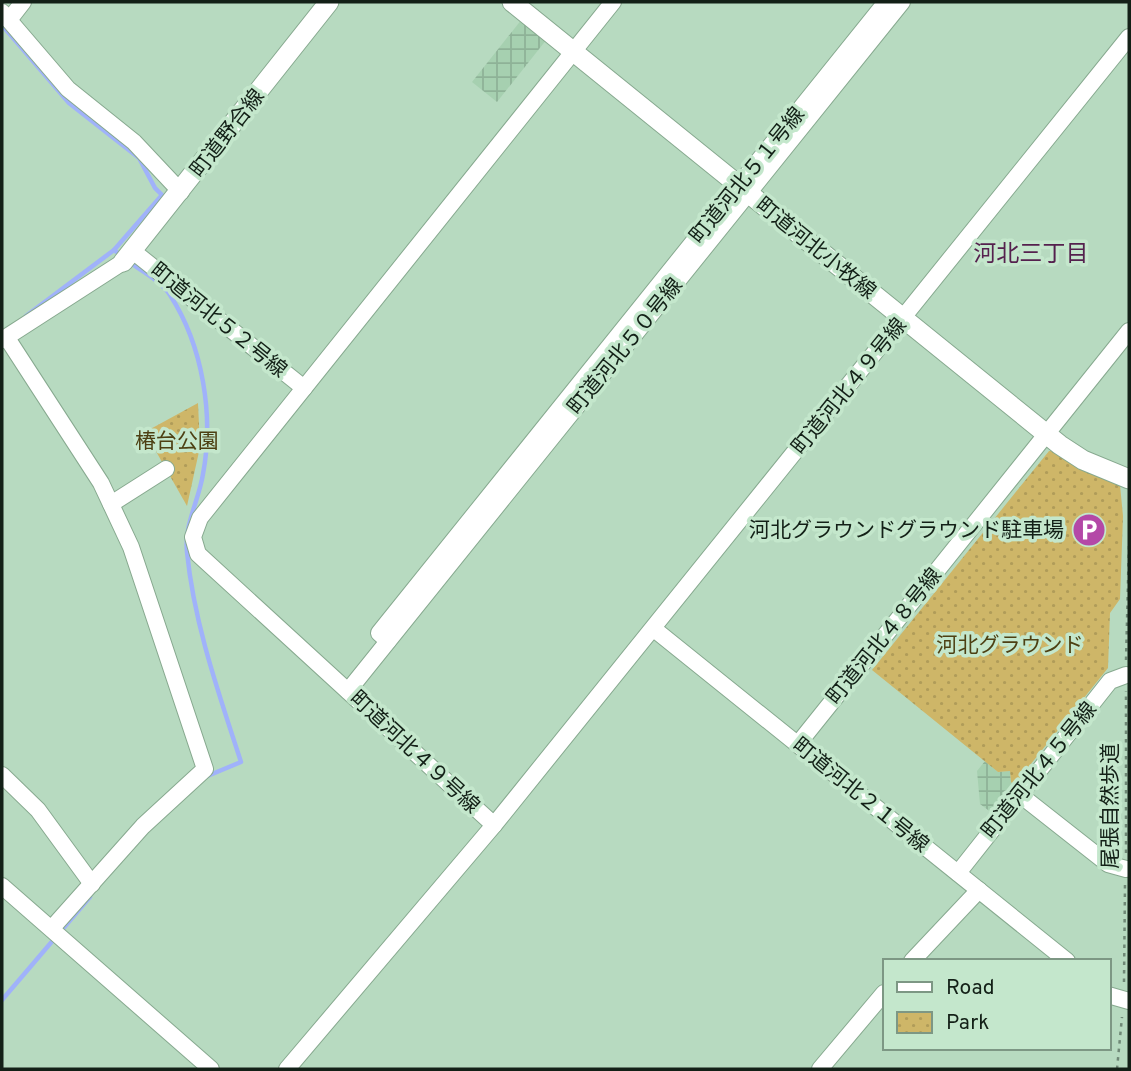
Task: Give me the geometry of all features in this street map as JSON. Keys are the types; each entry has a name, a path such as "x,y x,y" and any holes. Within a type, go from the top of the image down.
{"street":[{"path":"23,2 5,16 68,89 134,142 181,192"},
{"name":"町道野合線","path":"128,257 329,2"},
{"name":"町道河北小牧線","path":"512,2 1046,434 1083,460 1129,479"},
{"name":"町道河北４９号線","path":"613,2 195,527 194,547 198,554 495,825 1129,37"},
{"name":"町道河北５１号線","path":"743,189 886,2"},
{"name":"町道河北５０号線","path":"348,691 743,189 902,2"},
{"path":"52,928 144,826 205,769 131,547 111,504 101,483 4,339 128,257"},
{"name":"町道河北５２号線","path":"128,257 304,388"},
{"name":"町道河北４８号線","path":"798,744 1129,331"},
{"path":"111,504 166,469"},
{"name":"町道河北２１号線","path":"654,629 1065,959"},
{"name":"町道河北４５号線","path":"958,873 1110,681 1126,675"},
{"path":"2,775 38,810 92,884"},
{"path":"1019,794 1108,864 1126,869"},
{"path":"287,1069 495,825"},
{"path":"2,886 211,1069"},
{"path":"914,959 979,890"},
{"path":"820,1069 883,994"}],"path":[{"name":"尾張自然歩道","path":"1117,1069 1126,869 1129,542"}],"shaded area":[{"path":"522,19 547,39 497,102 472,82"},
{"path":"985,761 998,772 1010,771 1014,785 992,813 980,804 977,771"}],"green space":[{"name":"椿台公園","path":"198,403 200,447 187,506 145,432"},
{"name":"河北グラウンド","path":"1049,451 1055,451 1120,485 1123,516 1120,599 1110,613 1108,668 1014,785 1010,771 998,772 872,670"}],"waterway":[{"path":"2,25 69,103 139,158 155,188 162,195 114,250 122,256"},
{"path":"26,316 114,250"},
{"path":"129,262 157,281 170,295 191,336 203,382 206,452 201,484 188,532 187,552 201,632 241,762 205,777"},
{"path":"2,1000 90,897"}],"place":[{"name":"河北グラウンドグラウンド駐車場","path":"1089,530"}],"district":[{"name":"河北三丁目","path":"1031,253"}]}
